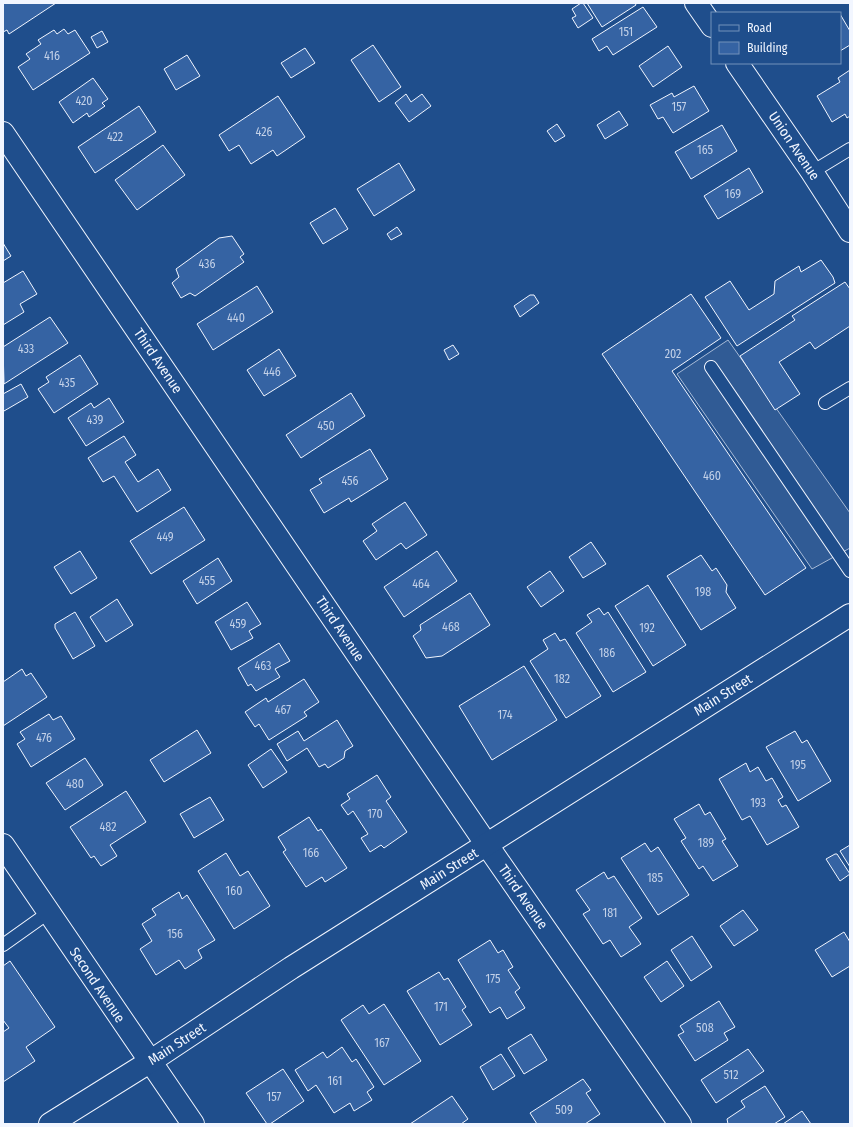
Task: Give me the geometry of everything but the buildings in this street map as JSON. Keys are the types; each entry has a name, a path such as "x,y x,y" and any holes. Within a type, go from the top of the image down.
{"street":[{"path":"696,3 711,25"},
{"name":"Union Avenue","path":"738,64 812,172 850,231"},
{"name":"Third Avenue","path":"3,133 487,845 680,1124"},
{"name":"Main Street","path":"50,1124 151,1062 291,968 850,615"},
{"name":"Second Avenue","path":"3,845 193,1124"}],"lane":[{"path":"812,172 850,149"},
{"path":"711,367 850,571"},
{"path":"825,403 850,388"},
{"path":"3,944 48,913"}],"shaded area":[{"path":"728,340 850,513 850,548 812,569 677,374"}]}
